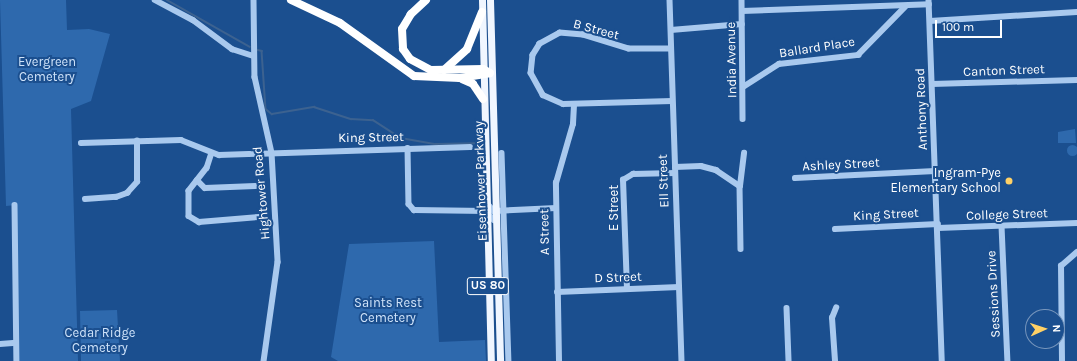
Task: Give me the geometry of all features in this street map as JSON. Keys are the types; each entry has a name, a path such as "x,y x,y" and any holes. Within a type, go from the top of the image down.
{"highway":[{"path":"291,0 340,22 408,74 428,79 460,78 485,73"},
{"path":"426,0 407,19 402,43 415,64 443,70 485,73"},
{"path":"443,70 467,49 482,12"},
{"path":"460,78 473,84 483,99"}],"main road":[{"name":"Eisenhower Parkway","path":"482,0 494,211 500,361"},
{"name":"Eisenhower Parkway","path":"490,0 483,99 491,361"}],"street":[{"path":"155,0 193,20 232,49 254,56"},
{"name":"Hightower Road","path":"254,0 254,56 260,109 272,153 278,280 264,361"},
{"name":"Ell Street","path":"670,0 672,101 682,361"},
{"name":"India Avenue","path":"742,0 743,119"},
{"path":"742,12 905,7 929,2"},
{"name":"Anthony Road","path":"929,2 942,361"},
{"name":"Ballard Place","path":"743,87 779,64 858,56 905,7"},
{"path":"930,21 1077,12"},
{"path":"671,30 742,24"},
{"name":"B Street","path":"671,49 621,48 565,32 546,39 531,62 533,82 543,95 556,103 574,104 672,101"},
{"name":"Canton Street","path":"932,84 1077,80"},
{"name":"A Street","path":"559,361 556,182 570,135 574,104"},
{"path":"81,143 181,140 212,153 207,168 189,190 189,216 193,220 259,217"},
{"path":"85,199 116,197 127,193 137,182 137,141"},
{"name":"King Street","path":"212,153 272,153 470,147"},
{"path":"408,148 409,204 414,210 486,211 494,220"},
{"path":"502,153 509,361"},
{"path":"741,249 740,186 744,153"},
{"path":"675,170 709,168 740,186"},
{"name":"E Street","path":"627,289 623,180 633,174 675,170"},
{"name":"Ashley Street","path":"795,178 935,171"},
{"path":"197,180 205,188 255,186"},
{"path":"486,201 494,211 556,208"},
{"path":"15,205 17,361"},
{"name":"College Street","path":"938,226 1002,226 1077,223"},
{"name":"King Street","path":"835,229 938,226"},
{"name":"Sessions Drive","path":"1002,226 1008,361"},
{"path":"1062,361 1061,266 1077,252"},
{"name":"D Street","path":"557,292 679,287"},
{"path":"787,308 789,361"},
{"path":"835,361 832,318 836,308"},
{"path":"0,344 16,343"}],"green space":[{"name":"Evergreen Cemetery","path":"0,0 66,0 67,30 89,29 110,34 91,101 71,109 78,361 19,361 16,205 6,206"},
{"path":"1075,129 1076,143 1058,143 1058,132"},
{"path":"1072,144 1076,146 1078,150 1076,154 1072,156 1068,154 1066,150 1068,146"},
{"name":"Saints Rest Cemetery","path":"434,241 439,342 485,340 486,361 338,361 331,357 349,244"},
{"name":"Cedar Ridge Cemetery","path":"117,310 120,361 81,361 80,311"}],"waterway":[{"path":"167,0 250,47"},
{"path":"258,50 262,51 266,109 272,114 314,107 351,119 373,120 401,138 435,144 474,143"}],"place":[{"name":"Ingram-Pye Elementary School","path":"1009,181"}]}
